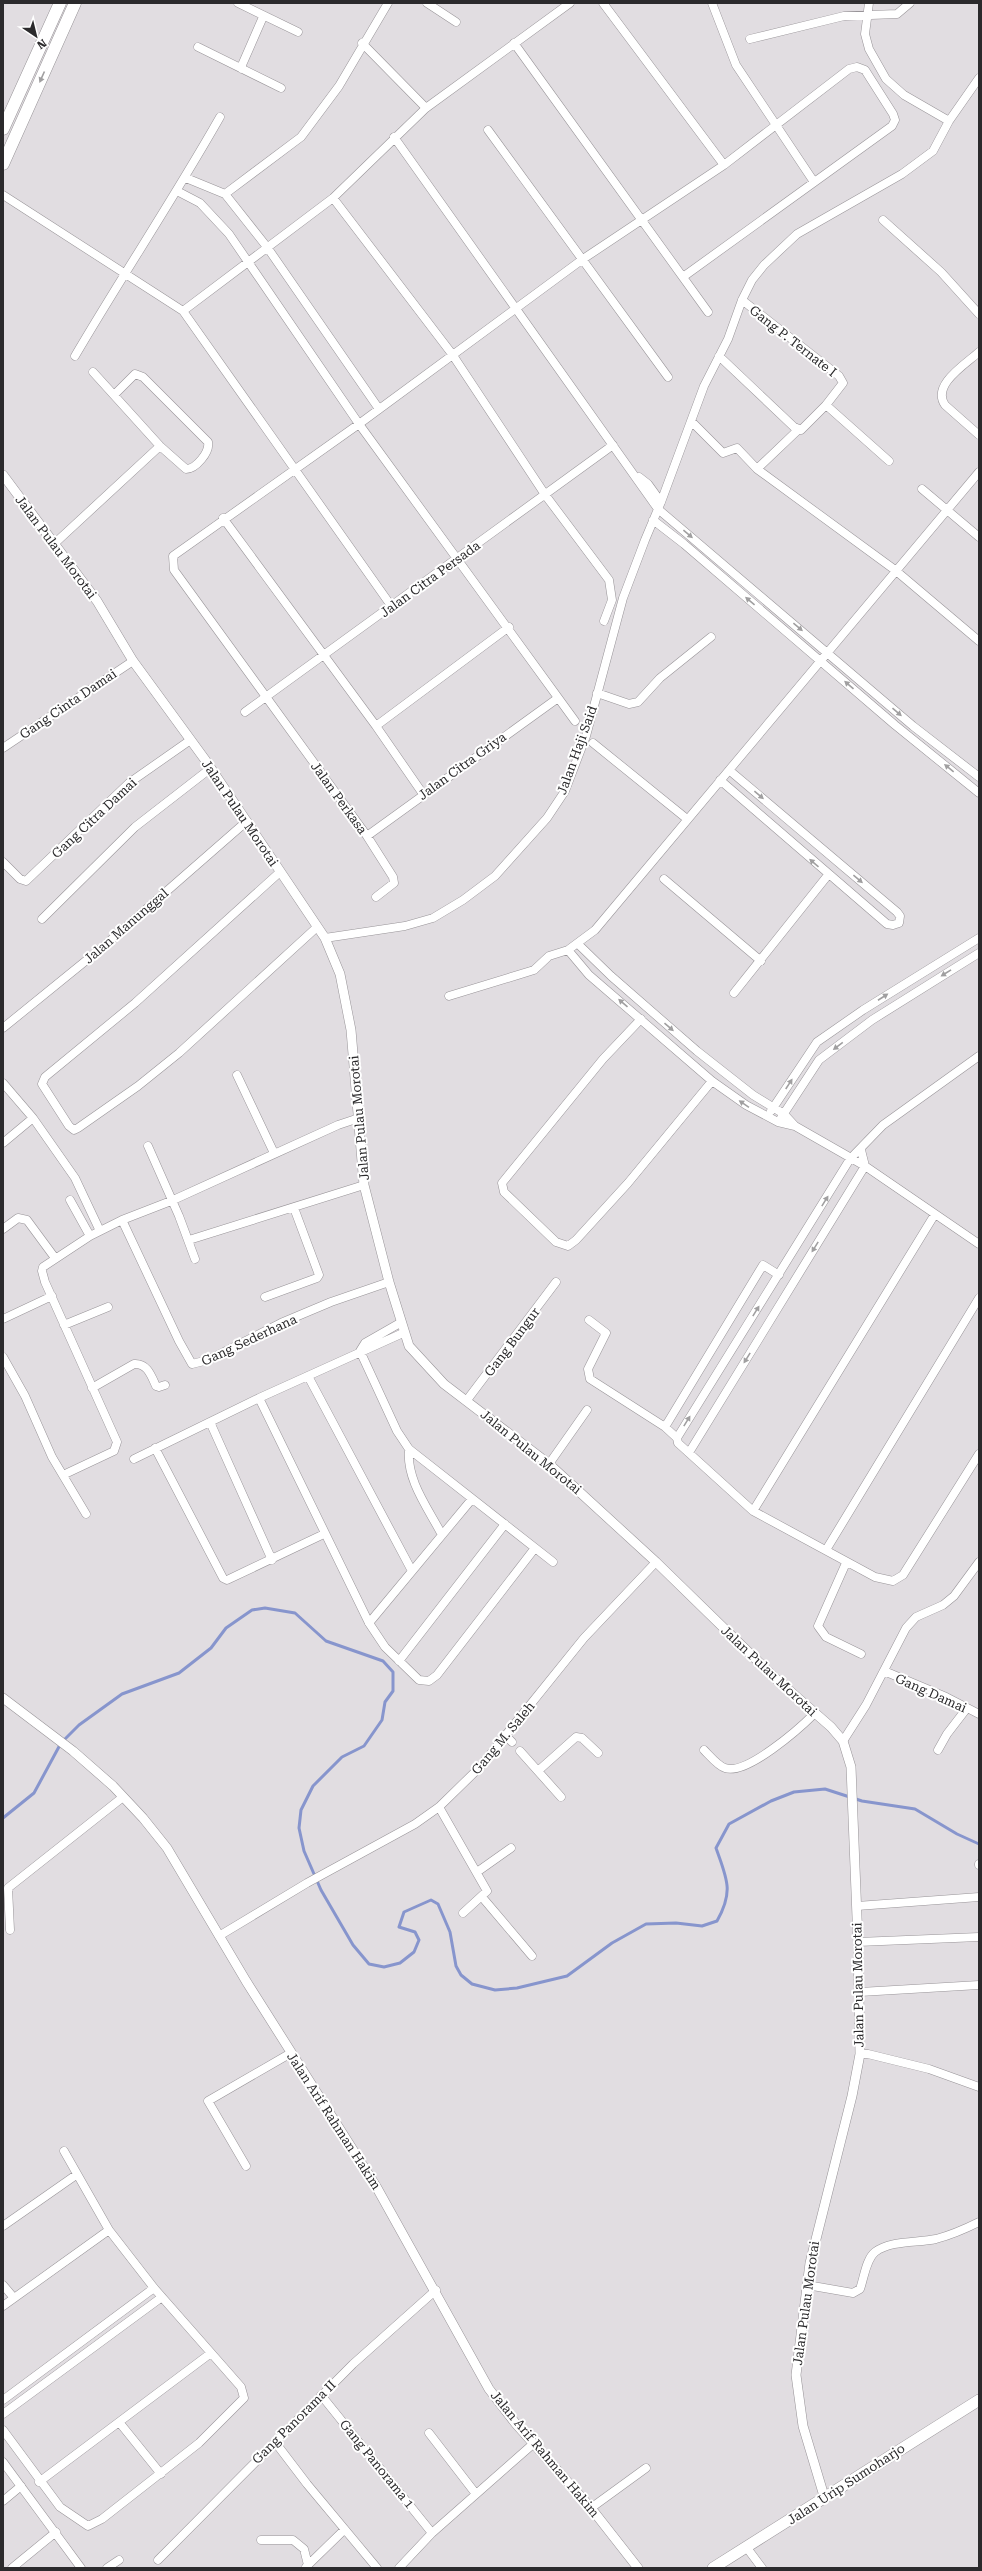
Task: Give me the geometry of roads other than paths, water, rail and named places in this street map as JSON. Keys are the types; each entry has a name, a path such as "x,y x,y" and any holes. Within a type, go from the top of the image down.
{"main road":[{"path":"3,130 60,3"},
{"path":"3,164 75,3"},
{"path":"50,24 54,33 63,30"},
{"path":"41,44 49,42 54,50"},
{"name":"Jalan Urip Sumoharjo","path":"713,2568 747,2548 824,2496 979,2400"}],"street":[{"path":"238,3 263,17 298,32"},
{"path":"225,194 301,137 338,86 362,43 388,3"},
{"path":"427,3 456,22"},
{"path":"183,311 333,198 365,169 394,137 426,108 570,3"},
{"path":"603,3 724,165"},
{"path":"712,3 736,65 814,182"},
{"path":"870,3 865,34 869,49 886,79 904,95 949,121"},
{"path":"750,39 822,20 867,15 897,14 910,3"},
{"path":"242,69 242,65 263,17"},
{"path":"362,43 426,108"},
{"path":"514,43 640,220 684,277 708,312"},
{"path":"198,47 281,88"},
{"path":"423,794 376,726 323,656 223,518 296,470 452,354 517,310 583,259 724,165 849,69 857,67 865,70 893,114 894,120 892,126 684,277"},
{"name":"Jalan Haji Said","path":"325,938 404,926 433,918 463,900 495,876 547,818 565,791 586,736 623,598 653,520 660,506 691,421 719,356 728,339 742,300 752,280 764,266 797,234 902,174 933,151 949,121 979,78"},
{"path":"75,356 124,272 186,178 220,117"},
{"path":"488,130 668,377"},
{"path":"394,137 613,445 660,506 913,726 979,777"},
{"path":"186,178 225,194 267,247 377,410"},
{"path":"177,192 200,203 229,234 457,559 575,721"},
{"path":"3,195 183,311 392,607"},
{"path":"333,198 452,354 546,496 611,585 612,600 604,621"},
{"path":"3,200 24,209"},
{"path":"883,220 941,272 979,314"},
{"name":"Gang P. Ternate I","path":"742,300 827,365 843,383 826,405"},
{"path":"979,352 944,385 941,392 941,399 945,405 979,435"},
{"path":"719,356 784,420 800,430"},
{"path":"92,372 160,446 186,469 194,466 208,451 208,442 138,374 131,376 114,395"},
{"path":"757,469 826,405 889,461"},
{"path":"691,421 723,453 737,448 757,469 895,570 979,640"},
{"name":"Jalan Citra Persada","path":"246,712 392,607 498,528 546,496 613,445"},
{"path":"54,544 160,446"},
{"path":"449,996 534,970 549,956 568,950 595,930 687,818 729,770 820,660 828,653 895,570 979,472"},
{"name":"Jalan Pulau Morotai","path":"3,475 97,601 133,661 247,821 316,928 325,938 340,974 351,1030 364,1185 403,1334 409,1346 444,1384 467,1400 549,1464 656,1562 729,1635 843,1741 850,1761 860,1992 860,2054 852,2096 824,2204 807,2285 796,2375 803,2426 824,2496"},
{"path":"922,489 979,536"},
{"name":"Jalan Perkasa","path":"223,518 180,549 173,556 172,564 174,570 367,836 393,877 394,883 390,888 376,897"},
{"path":"653,520 684,544 820,660 978,789"},
{"path":"376,726 508,627"},
{"path":"597,694 629,704 638,702 660,678 711,637"},
{"name":"Gang Cinta Damai","path":"3,748 133,661"},
{"name":"Jalan Citra Griya","path":"367,836 423,794 558,698"},
{"name":"Gang Citra Damai","path":"3,862 20,879 26,881 124,787 189,741"},
{"path":"594,744 687,818"},
{"path":"42,919 135,827 210,768"},
{"path":"720,780 828,875 887,924 893,925 899,923 901,917 897,912 729,770"},
{"name":"Jalan Manunggal","path":"3,1028 98,951 247,821"},
{"path":"280,872 135,1002 45,1077 42,1084 69,1126 74,1130 78,1128 138,1086 316,928"},
{"path":"734,993 828,875"},
{"path":"664,879 761,961"},
{"path":"767,1116 774,1108 817,1042 863,1010 979,938"},
{"path":"578,944 611,976 697,1051 784,1114 795,1126 850,1159 865,1166 979,1244"},
{"path":"568,950 589,975 712,1081 746,1105 778,1122 795,1126"},
{"path":"778,1122 819,1060 872,1020 979,953"},
{"path":"641,1019 603,1059 502,1183 504,1192 556,1242 568,1246 576,1240 628,1183 712,1081"},
{"path":"677,1438 850,1159 861,1150 883,1125 979,1056"},
{"path":"237,1075 274,1153"},
{"path":"3,1083 33,1118 76,1178 100,1231"},
{"path":"3,1143 33,1118"},
{"path":"63,1475 114,1451 117,1446 117,1442 92,1388 42,1271 46,1264 90,1236 122,1220 171,1201 274,1153 359,1118"},
{"path":"148,1146 189,1240 195,1259"},
{"path":"690,1451 865,1166 861,1150"},
{"path":"189,1240 238,1223 294,1208 364,1185"},
{"path":"70,1200 90,1236"},
{"path":"265,1297 319,1276 294,1208"},
{"path":"752,1511 935,1214"},
{"path":"4,1226 18,1218 27,1220 55,1258"},
{"name":"Gang Sederhana","path":"122,1220 170,1322 192,1364 208,1360 281,1324 331,1302 389,1282"},
{"path":"665,1427 763,1265 779,1275"},
{"name":"Gang Bungur","path":"467,1400 556,1282"},
{"path":"3,1319 52,1296"},
{"path":"826,1550 979,1298"},
{"path":"64,1324 108,1307"},
{"path":"589,1320 606,1333 606,1338 588,1369 590,1378 665,1427 677,1438 678,1442 690,1451 752,1511 826,1550 846,1563 887,1581 900,1577 979,1454"},
{"path":"360,1351 365,1343 400,1323"},
{"path":"134,1459 360,1351 369,1350 403,1334"},
{"path":"360,1351 397,1431 409,1449 553,1562"},
{"path":"3,1357 25,1396 52,1457 86,1514"},
{"path":"92,1388 139,1363 146,1367 156,1386 159,1387 165,1385"},
{"path":"308,1376 412,1571"},
{"path":"259,1398 369,1624 385,1647 419,1680 428,1681 433,1678 535,1548"},
{"path":"549,1464 587,1410"},
{"path":"210,1422 272,1560"},
{"path":"155,1448 223,1578 230,1580 324,1534"},
{"path":"409,1449 408,1461 412,1478 442,1535"},
{"path":"369,1624 472,1499"},
{"path":"399,1661 505,1524"},
{"name":"Gang M. Saleh","path":"219,1936 307,1883 319,1878 414,1824 439,1807 480,1767 584,1638 656,1562"},
{"path":"843,1741 859,1718 899,1639 911,1622 954,1596 979,1562"},
{"path":"846,1563 818,1626 826,1637 861,1654"},
{"name":"Gang Damai","path":"884,1671 979,1714"},
{"name":"Jalan Arif Rahman Hakim","path":"3,1698 73,1751 123,1797 167,1848 291,2053 377,2188 436,2290 489,2389 533,2444 591,2508 638,2568"},
{"path":"938,1750 947,1734 967,1708"},
{"path":"704,1750 723,1767 736,1769 783,1742 814,1714"},
{"path":"506,1735 512,1742"},
{"path":"539,1770 576,1737 582,1738 598,1753"},
{"path":"520,1751 539,1770 561,1797"},
{"path":"10,1930 8,1888 123,1797"},
{"path":"439,1807 487,1891 463,1913"},
{"path":"477,1872 511,1848"},
{"path":"482,1897 532,1956"},
{"path":"857,1906 979,1897"},
{"path":"858,1942 979,1937"},
{"path":"860,1992 979,1985"},
{"path":"246,2166 208,2101 291,2053"},
{"path":"860,2054 868,2054 929,2069 979,2087"},
{"path":"3,2430 40,2482 60,2507 88,2526 102,2519 161,2474 220,2425 244,2398 244,2390 154,2288 109,2230 64,2151"},
{"path":"3,2226 76,2174"},
{"path":"807,2285 853,2293 860,2289 869,2260 875,2252 887,2246 935,2239 958,2232 979,2222"},
{"path":"3,2306 109,2230"},
{"path":"3,2285 14,2298"},
{"path":"3,2400 154,2288"},
{"name":"Gang Panorama II","path":"158,2560 321,2395 353,2364 436,2290"},
{"path":"3,2414 162,2297"},
{"path":"40,2482 211,2353"},
{"name":"Gang Panorama 1","path":"321,2395 432,2533"},
{"path":"119,2422 161,2474"},
{"path":"429,2433 476,2494"},
{"path":"275,2442 344,2530 377,2568"},
{"path":"399,2568 432,2533 533,2444"},
{"path":"3,2462 56,2532 81,2568"},
{"path":"591,2508 646,2468"},
{"path":"3,2501 21,2486"},
{"path":"307,2566 344,2530"},
{"path":"12,2568 56,2532"},
{"path":"262,2540 293,2540 304,2549 307,2566"},
{"path":"747,2548 762,2568"},
{"path":"107,2568 118,2560"}],"waterway":[{"path":"3,1818 34,1793 61,1743 79,1725 122,1694 179,1673 211,1648 226,1628 252,1610 265,1608 295,1613 326,1641 383,1661 393,1672 393,1691 385,1702 382,1720 364,1746 342,1757 313,1786 301,1810 299,1828 304,1851 321,1890 353,1945 369,1964 384,1967 400,1963 414,1952 419,1940 415,1932 399,1927 404,1912 431,1900 438,1904 450,1932 456,1966 461,1975 472,1984 495,1990 517,1988 567,1976 612,1943 646,1924 676,1923 702,1926 717,1921 726,1901 727,1885 726,1877 716,1848 729,1824 771,1801 794,1792 825,1789 862,1801 915,1809 957,1834 979,1844"}]}
